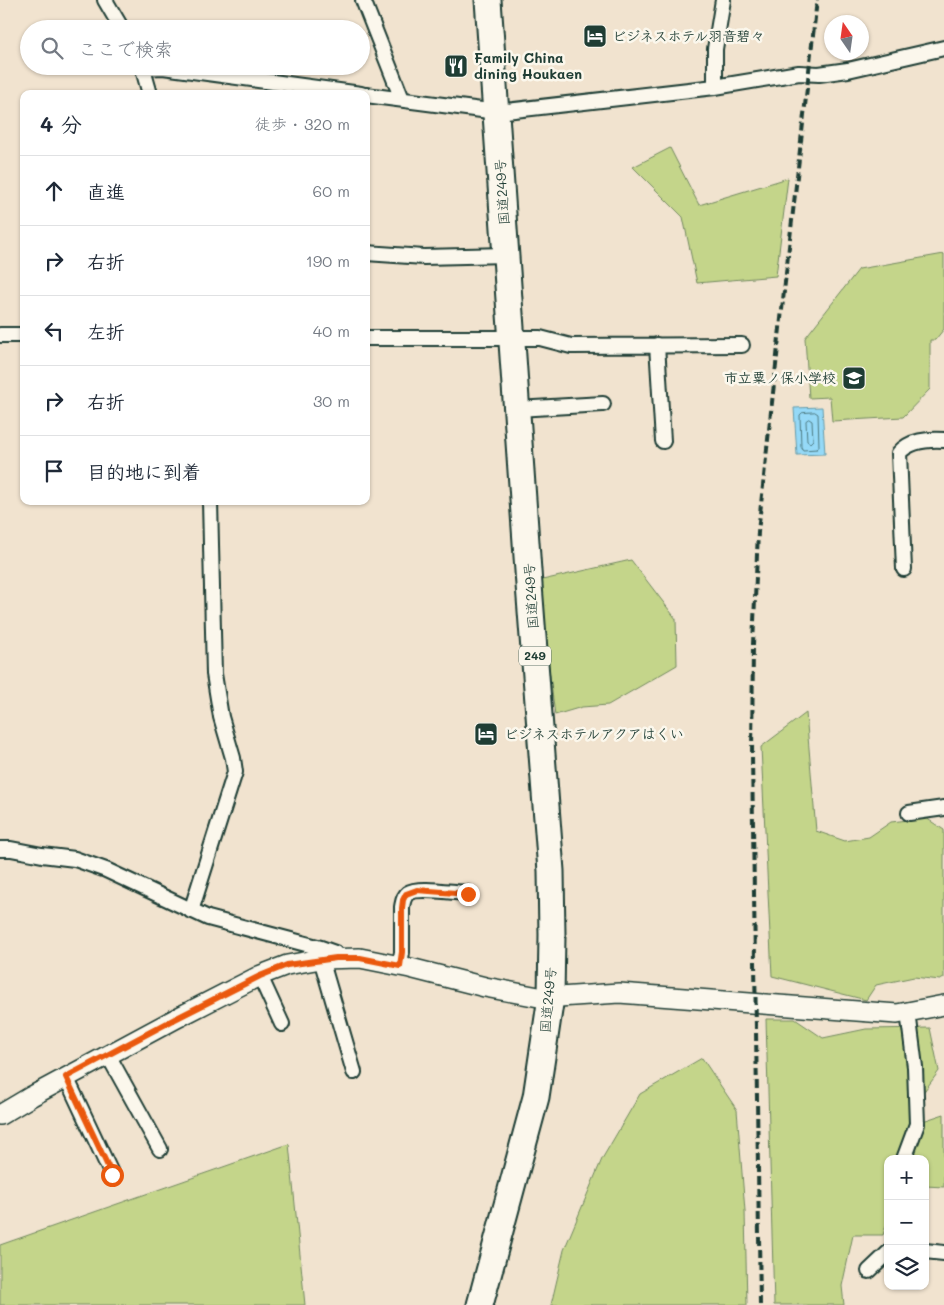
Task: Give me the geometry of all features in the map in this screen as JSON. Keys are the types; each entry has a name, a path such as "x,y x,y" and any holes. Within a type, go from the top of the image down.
{"highway":[{"name":"国道249号","path":"480,1305 536,1097 551,997 552,871 488,0"}],"street":[{"path":"105,0 117,20"},
{"path":"363,0 402,99"},
{"path":"715,87 715,49 724,0"},
{"path":"370,95 496,112 715,87 799,74 819,74 848,70 944,48"},
{"path":"145,75 149,90"},
{"path":"222,75 332,90"},
{"path":"370,253 424,257 506,255"},
{"path":"0,335 20,335"},
{"path":"370,338 540,338 570,346 742,345"},
{"path":"657,345 663,441"},
{"path":"517,409 603,404"},
{"path":"904,569 899,453 905,446 928,439 944,440"},
{"path":"191,910 235,772 233,758 221,717 214,674 210,505"},
{"path":"909,813 944,808"},
{"path":"0,849 75,859 106,870 208,918 335,953 328,959"},
{"path":"400,966 402,952 402,908 406,894 417,890 468,894"},
{"path":"0,1115 66,1077 260,976 287,965 328,959 360,958 485,987 544,998 619,993 897,1014 944,1005"},
{"path":"328,959 354,1072"},
{"path":"260,976 282,1024"},
{"path":"905,1155 917,1124 915,1067 908,1012"},
{"path":"108,1055 160,1149"},
{"path":"66,1077 112,1175"},
{"path":"929,1251 944,1253"},
{"path":"869,1271 884,1257"}],"green space":[{"path":"670,148 699,205 788,178 776,276 697,283 683,217 633,167"},
{"path":"944,254 944,329 935,340 930,340 930,389 903,417 832,421 830,397 809,398 805,338 859,269"},
{"path":"631,560 676,619 677,665 608,705 582,707 555,715 538,581"},
{"path":"806,713 816,831 845,841 869,837 891,822 926,818 944,830 944,978 940,980 914,977 876,985 866,1000 772,976 761,747"},
{"path":"766,1019 795,1019 823,1038 866,1029 930,1028 939,1071 917,1101 920,1122 944,1114 944,1187 929,1186 929,1155 884,1155 884,1232 883,1235 853,1235 842,1286 844,1305 774,1305"},
{"path":"702,1058 737,1110 745,1211 747,1305 551,1305 564,1250 602,1159 640,1094"},
{"path":"289,1144 305,1305 0,1305 0,1245"}],"water":[{"path":"822,407 825,454 797,455 794,408"}],"railway":[{"path":"760,1305 752,756 753,644 758,532 817,0"}],"place":[{"name":"ビジネスホテル羽音碧々","path":"595,36"},
{"name":"Family China dining Houkaen","path":"456,66"},
{"name":"市立粟ノ保小学校","path":"854,378"},
{"name":"ビジネスホテルアクアはくい","path":"486,734"}],"route":[{"path":"112,1175 66,1077 175,1019 260,976 287,965 321,959 360,958 400,966 402,952 402,908 406,894 417,890 468,894"}]}
